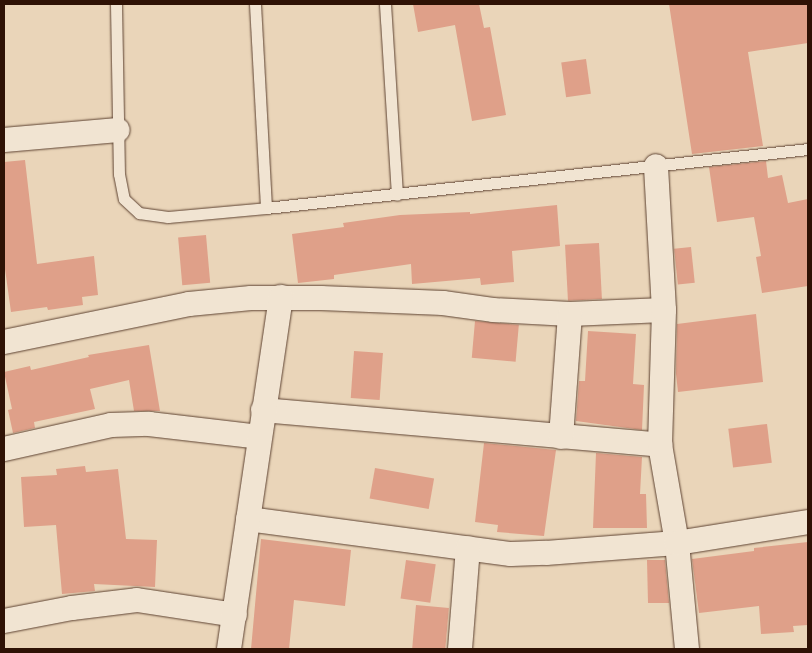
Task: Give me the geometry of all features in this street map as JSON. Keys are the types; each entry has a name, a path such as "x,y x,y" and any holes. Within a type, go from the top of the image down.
{"street":[{"path":"4,140 118,130"},
{"path":"656,166 664,310 660,446 677,543 687,649"},
{"path":"4,342 189,304 282,297 443,303 493,310 570,314 664,310"},
{"path":"229,649 259,437 282,297"},
{"path":"561,437 570,314"},
{"path":"264,410 660,446"},
{"path":"4,449 111,425 149,424 259,437"},
{"path":"248,519 511,554 546,554 677,543 808,522"},
{"path":"460,649 468,548"},
{"path":"4,621 72,608 137,600 235,615"}],"lane":[{"path":"116,4 119,174 124,199 139,213 168,217 266,208 808,149"},
{"path":"255,4 266,208"},
{"path":"385,4 398,195"}],"building":[{"path":"413,4 479,4 484,28 490,27 506,115 472,121 455,25 418,32"},
{"path":"669,4 808,4 808,43 748,52 763,146 692,154"},
{"path":"586,59 591,94 566,97 561,62"},
{"path":"25,160 37,264 94,256 98,295 82,297 83,305 48,310 47,307 11,312 4,262 4,162"},
{"path":"766,161 768,178 782,175 788,203 808,199 808,286 762,293 756,257 761,256 754,217 717,222 709,167"},
{"path":"557,205 560,246 512,251 514,282 481,285 480,278 412,284 411,264 334,275 334,279 298,283 292,234 344,227 343,223 400,215 470,212 470,214"},
{"path":"206,235 210,283 182,285 178,237"},
{"path":"599,243 602,299 568,301 565,245"},
{"path":"691,247 695,283 678,285 674,249"},
{"path":"756,314 763,382 678,392 676,374 677,324"},
{"path":"475,321 519,325 516,362 472,358"},
{"path":"588,331 636,334 633,384 644,385 642,430 576,421 579,381 585,381"},
{"path":"149,345 160,411 134,411 129,380 90,389 95,409 34,422 35,428 13,433 8,410 12,409 4,372 30,366 31,370 89,357 88,355"},
{"path":"354,351 383,353 380,400 351,398"},
{"path":"767,424 772,463 733,467 728,429"},
{"path":"484,443 556,450 544,536 497,532 498,525 475,522"},
{"path":"596,453 642,457 640,494 646,494 647,528 593,528"},
{"path":"85,466 86,472 118,469 126,539 157,540 155,587 94,584 95,591 62,594 56,525 24,527 21,477 57,475 56,469"},
{"path":"375,468 434,478 429,509 370,499"},
{"path":"261,539 351,550 345,606 294,600 289,649 251,649"},
{"path":"808,542 808,625 793,626 794,632 761,634 759,606 699,613 692,559 754,551 754,548"},
{"path":"406,560 436,564 430,603 401,599"},
{"path":"647,560 665,560 669,603 648,603"},
{"path":"416,605 449,608 445,649 412,649"}]}
